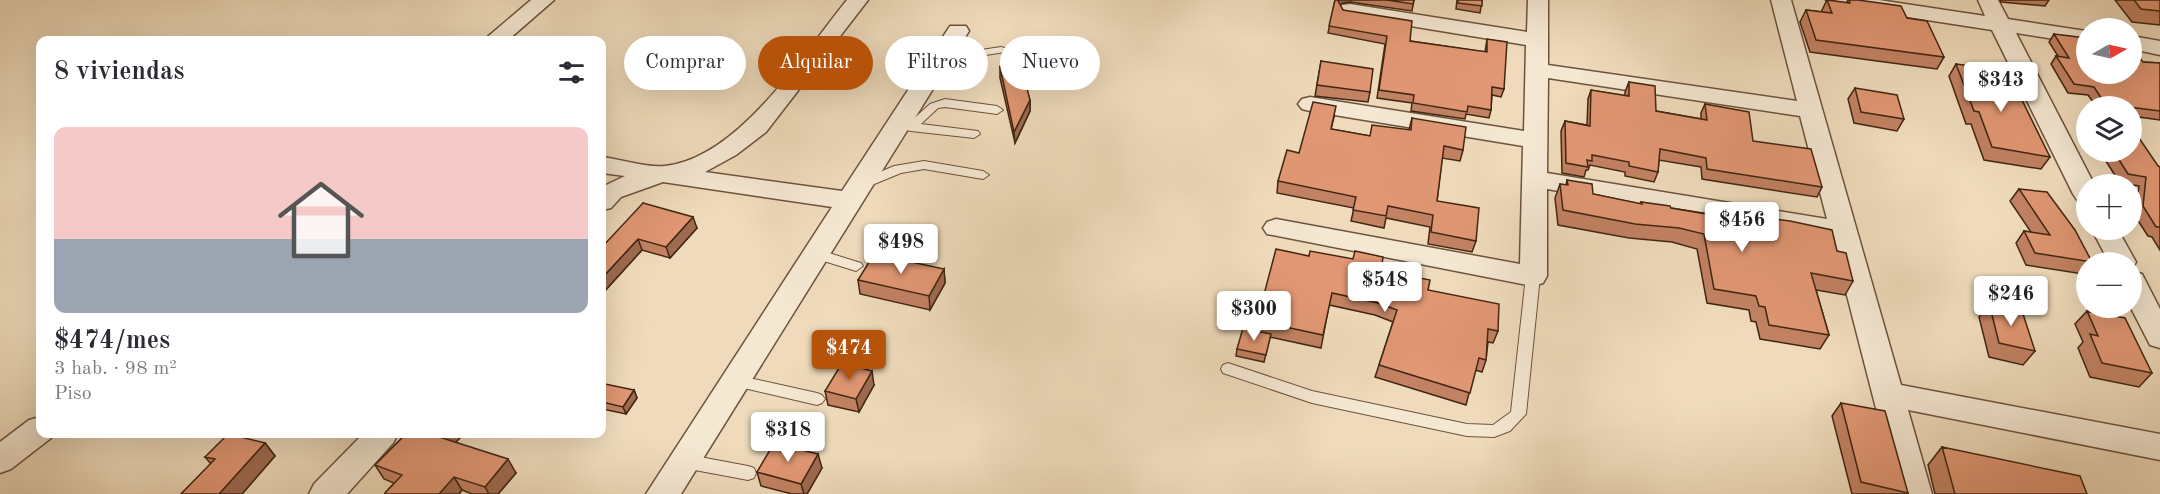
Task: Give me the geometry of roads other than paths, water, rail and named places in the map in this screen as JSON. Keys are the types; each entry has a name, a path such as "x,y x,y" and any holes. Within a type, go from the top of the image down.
{"street":[{"path":"500,36 544,0"},
{"path":"606,198 612,191 660,175 697,166 727,150 758,127 858,0"},
{"path":"1276,228 1533,276 1538,0"},
{"path":"1781,0 1915,494"},
{"path":"1836,0 2076,36"},
{"path":"1988,0 2076,174"},
{"path":"1350,10 1538,40"},
{"path":"955,36 958,31"},
{"path":"2142,45 2160,48"},
{"path":"1537,70 1810,110"},
{"path":"663,494 855,193 905,126 924,90"},
{"path":"1310,104 1537,141"},
{"path":"606,166 660,175 855,193"},
{"path":"1536,179 1842,230"},
{"path":"2142,301 2160,337"},
{"path":"1887,394 2160,447"},
{"path":"0,460 36,432"},
{"path":"326,494 378,438"}],"lane":[{"path":"905,126 934,106 945,103 997,110"},
{"path":"905,126 974,134"},
{"path":"855,193 898,169 924,165 983,175"},
{"path":"816,254 856,267"},
{"path":"1228,369 1312,397 1467,430 1494,431 1504,427 1518,414 1533,276"},
{"path":"736,381 817,399"},
{"path":"684,461 748,473"}]}
